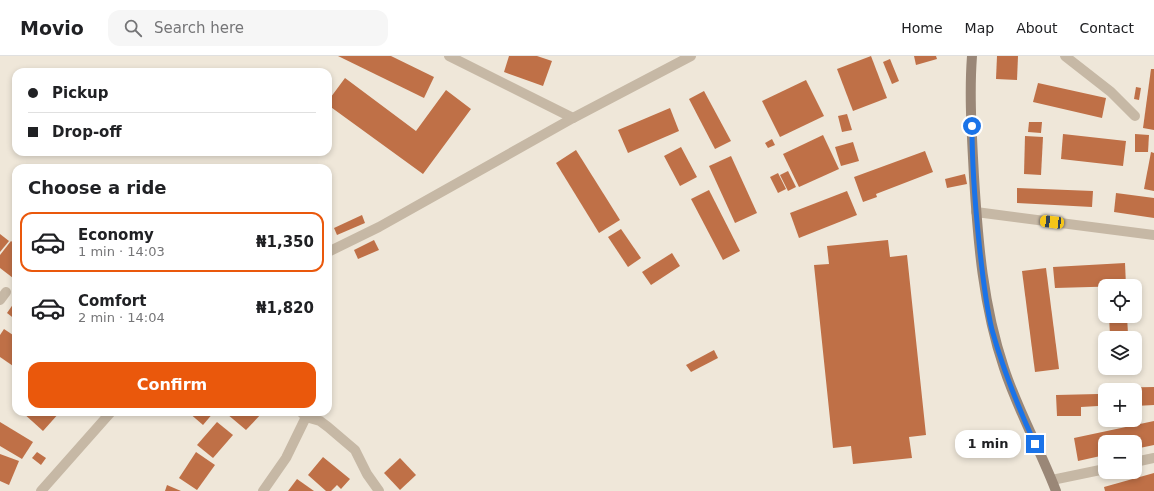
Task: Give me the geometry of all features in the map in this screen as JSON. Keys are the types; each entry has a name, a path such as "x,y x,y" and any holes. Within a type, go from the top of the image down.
{"street":[{"path":"449,56 573,118"},
{"path":"332,250 378,227 573,118 691,56"},
{"path":"972,56 972,141 976,212 982,275 992,328 1018,407 1056,491"},
{"path":"1065,56 1111,92 1135,116"},
{"path":"976,212 1154,235"},
{"path":"47,489 108,416"},
{"path":"263,491 286,458 303,416"},
{"path":"309,416 328,426 355,450 367,474 379,491"},
{"path":"1142,461 1154,458"},
{"path":"1052,480 1098,470"}],"building":[{"path":"338,56 391,56 434,77 424,98"},
{"path":"509,56 537,56 552,61 543,86 504,72"},
{"path":"871,56 887,98 853,111 837,69"},
{"path":"914,56 936,56 937,59 916,65"},
{"path":"997,56 1018,56 1017,80 996,79"},
{"path":"890,59 899,81 892,84 883,62"},
{"path":"1151,69 1154,69 1154,130 1143,128"},
{"path":"345,78 416,131 446,90 471,109 423,174 332,108 332,96"},
{"path":"806,80 824,116 780,137 762,101"},
{"path":"1038,83 1106,98 1102,118 1033,102"},
{"path":"1136,87 1141,88 1139,100 1134,99"},
{"path":"704,91 731,141 715,149 689,99"},
{"path":"670,108 679,131 628,153 618,130"},
{"path":"847,114 852,130 842,132 838,116"},
{"path":"1029,122 1042,122 1041,133 1028,132"},
{"path":"1063,134 1126,141 1123,166 1061,159"},
{"path":"1135,134 1149,135 1148,152 1135,152"},
{"path":"823,135 839,169 799,187 783,154"},
{"path":"1025,136 1043,137 1041,175 1024,174"},
{"path":"772,139 775,145 768,148 765,143"},
{"path":"853,142 859,161 841,166 835,147"},
{"path":"681,147 697,177 680,186 664,156"},
{"path":"576,150 620,220 599,233 556,163"},
{"path":"925,151 933,172 876,194 877,197 863,202 854,177"},
{"path":"1151,152 1154,153 1154,191 1144,189"},
{"path":"731,156 757,213 735,223 709,166"},
{"path":"788,171 796,187 788,191 780,175"},
{"path":"778,173 786,189 778,193 770,177"},
{"path":"965,174 967,184 947,188 945,179"},
{"path":"1017,188 1093,191 1092,207 1017,203"},
{"path":"709,190 740,251 723,260 691,199"},
{"path":"847,191 857,215 799,238 790,213"},
{"path":"1116,193 1154,198 1154,218 1114,212"},
{"path":"362,215 365,223 337,235 334,228"},
{"path":"621,229 641,258 628,267 608,237"},
{"path":"0,234 9,241 0,252"},
{"path":"374,240 379,250 358,259 354,250"},
{"path":"888,240 890,257 907,255 926,435 909,437 912,458 853,464 851,446 833,448 814,265 829,264 827,246"},
{"path":"11,241 12,242 12,277 0,268 0,255"},
{"path":"672,253 680,266 651,285 642,272"},
{"path":"1125,263 1126,279 1098,279 1098,287 1055,288 1053,267"},
{"path":"1046,268 1059,369 1035,372 1022,271"},
{"path":"12,306 12,317 7,313"},
{"path":"1109,323 1127,323 1128,331 1110,331"},
{"path":"4,329 12,334 12,365 0,357 0,335"},
{"path":"714,350 718,358 691,372 686,365"},
{"path":"1142,387 1154,387 1154,405 1142,406"},
{"path":"1098,394 1098,406 1081,407 1081,416 1057,416 1056,395"},
{"path":"26,416 56,416 43,431"},
{"path":"193,416 211,416 203,425"},
{"path":"229,416 259,416 246,430"},
{"path":"1154,421 1154,445 1142,448 1142,435 1098,435 1098,457 1078,461 1074,438 1126,427 1142,427 1142,424"},
{"path":"0,422 33,442 22,459 0,446"},
{"path":"217,422 233,435 213,458 197,445"},
{"path":"37,452 46,458 41,465 32,458"},
{"path":"196,452 215,465 197,490 179,478"},
{"path":"0,454 19,461 9,485 0,481"},
{"path":"323,457 350,479 341,489 337,485 331,491 326,491 308,475"},
{"path":"400,458 416,475 400,490 384,473"},
{"path":"1154,473 1154,491 1105,491 1104,487 1133,479 1142,479 1142,476"},
{"path":"297,479 314,491 288,491"},
{"path":"167,485 181,491 165,491"}],"route":[{"path":"972,126 976,212 982,275 992,328 1018,407 1035,444"}]}
